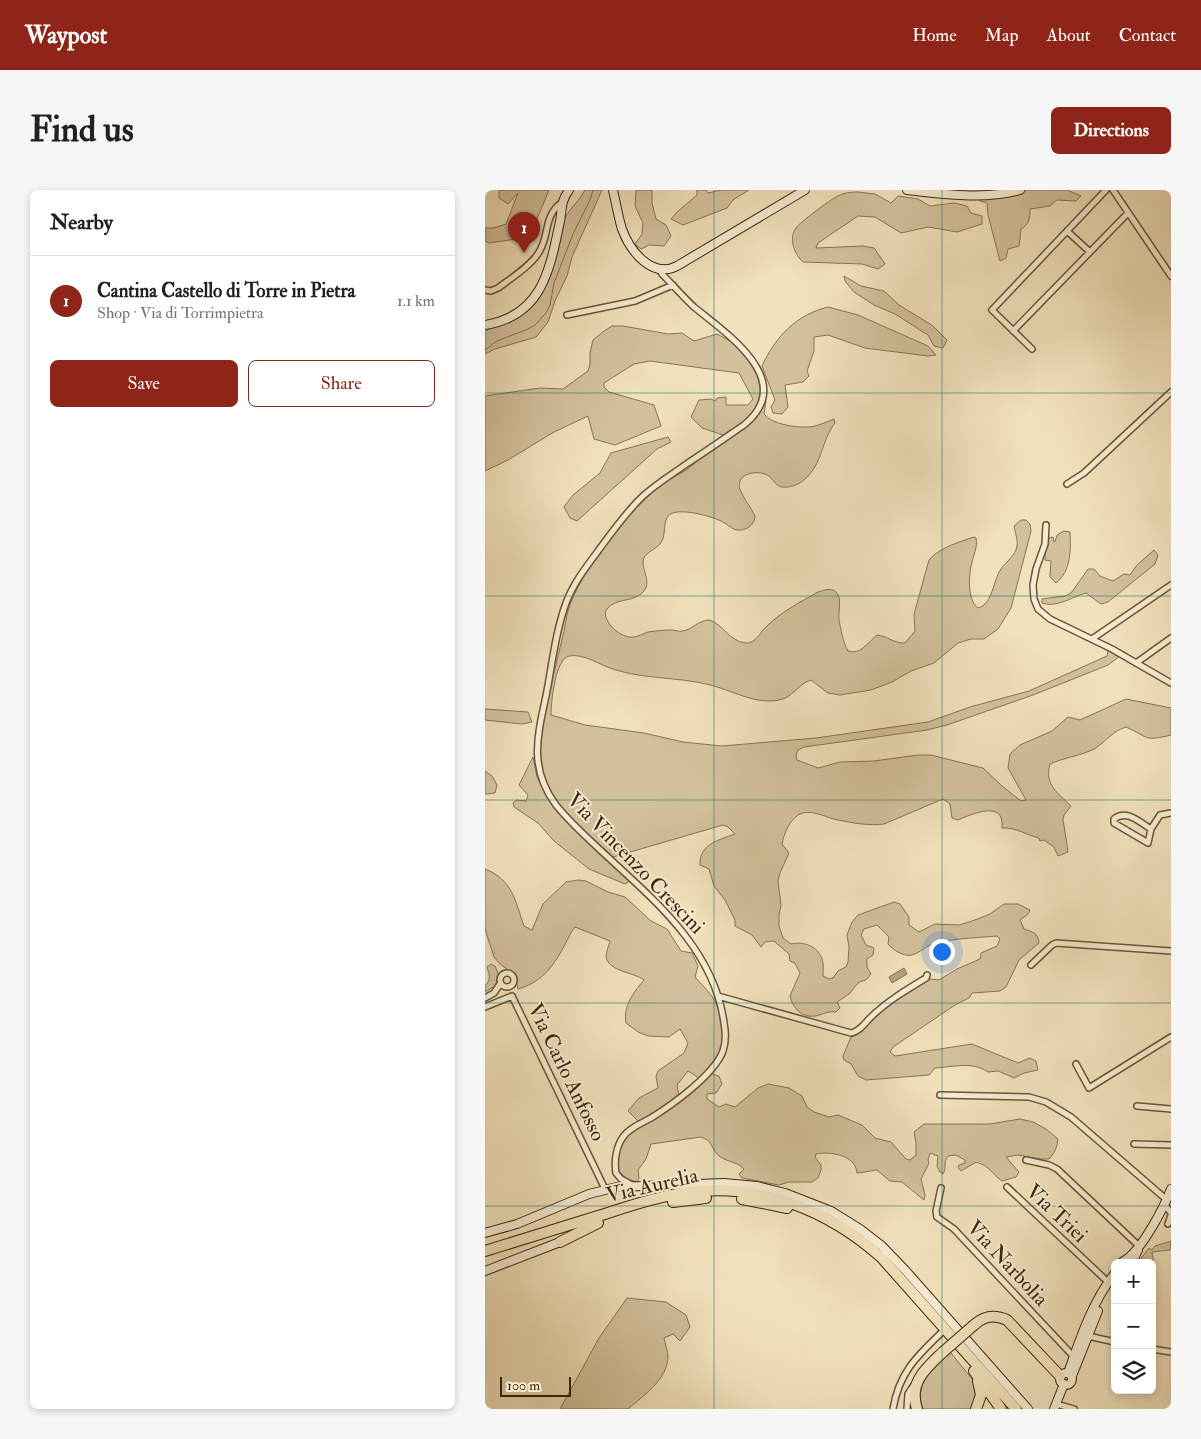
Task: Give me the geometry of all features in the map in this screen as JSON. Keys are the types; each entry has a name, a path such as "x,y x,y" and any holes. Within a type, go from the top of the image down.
{"highway":[{"path":"496,1248 525,1235 694,1184"},
{"name":"Via Aurelia","path":"485,1251 614,1211 679,1194 699,1191 729,1191 751,1193 783,1200 836,1223 859,1238 881,1257 1016,1409"},
{"name":"Via Aurelia","path":"485,1258 598,1223 678,1201 700,1198 740,1198 784,1207 819,1221 860,1248 885,1269 1008,1409"},
{"path":"560,1242 598,1223"},
{"path":"917,1409 915,1398 917,1383 923,1371 973,1325 989,1316 1007,1320 1066,1377"},
{"path":"974,1371 981,1392 977,1409"},
{"path":"974,1371 1001,1409"}],"street":[{"path":"485,290 498,288 536,257 540,252 551,213 561,203 569,190"},
{"path":"613,190 620,221 627,239 642,260 660,270 677,266 805,190"},
{"path":"907,190 985,196 1020,190"},
{"path":"1032,349 991,310 1106,190"},
{"path":"1113,190 1171,276"},
{"path":"485,326 514,316 529,305 537,294 546,277 554,249 560,221 561,203"},
{"path":"1013,330 1128,213"},
{"path":"1067,231 1090,252"},
{"name":"Via Vincenzo Crescini","path":"635,1186 624,1181 616,1174 615,1158 619,1144 628,1131 662,1111 684,1095 720,1058 726,1039 724,1020 718,996 699,954 690,940 658,904 564,815 543,784 537,762 538,734 561,622 570,593 580,576 617,525 644,495 661,481 744,424 756,413 763,399 762,379 749,356 692,305 660,270"},
{"path":"567,315 635,301 673,285"},
{"path":"1067,484 1084,473 1171,392"},
{"path":"1046,525 1045,544 1033,580 1035,604 1040,612 1171,683"},
{"path":"1092,639 1171,585"},
{"path":"1137,663 1171,638"},
{"path":"1151,829 1126,814 1114,818 1114,823 1149,843 1151,829 1160,815 1171,813"},
{"path":"1031,965 1056,943 1171,951"},
{"path":"485,998 494,992 500,984 501,975 505,973 510,974 514,980 513,985 509,987 500,984"},
{"path":"718,996 851,1033 859,1030 874,1014 895,997 927,976"},
{"path":"509,987 512,996"},
{"name":"Via Carlo Anfosso","path":"485,1007 512,996 605,1190"},
{"path":"1076,1064 1089,1088 1171,1037"},
{"path":"940,1094 1029,1097 1046,1102 1071,1117 1166,1202 1171,1214 1168,1224"},
{"path":"1137,1106 1171,1109"},
{"path":"1133,1144 1171,1145"},
{"path":"1027,1160 1049,1165 1057,1169 1139,1246"},
{"path":"485,1233 517,1224 583,1196 605,1190 635,1186 734,1183 777,1191 825,1208 860,1229 895,1258 1028,1409"},
{"name":"Via Triei","path":"1007,1187 1111,1282"},
{"name":"Via Narbolia","path":"941,1188 936,1211 937,1217 954,1229 1074,1357"},
{"path":"1129,1259 1166,1202 1171,1190"},
{"path":"485,1271 560,1242"},
{"path":"1066,1377 1088,1336 1111,1282"},
{"path":"1074,1409 1055,1406 1091,1313 1111,1282"},
{"path":"893,1409 899,1385 905,1372 941,1333"},
{"path":"1088,1336 1111,1341"},
{"path":"1156,1350 1171,1352"},
{"path":"907,1409 909,1391 917,1383"}],"shaded area":[{"path":"499,190 549,190 534,226 517,239 489,243 485,241 485,228 494,228 506,224 518,193 508,204 499,198"},
{"path":"585,190 602,190 572,257 567,276 555,301 548,322 536,337 495,349 485,354 485,332 495,325 523,313 539,296 553,264 565,218"},
{"path":"636,190 652,190 652,203 656,219 666,225 671,236 664,246 649,245 641,249 635,244 642,234 643,223 635,206"},
{"path":"697,190 706,190 708,193 721,190 749,190 733,200 727,208 683,225 671,219 697,195"},
{"path":"1025,190 1067,190 1081,196 1076,201 1057,200 1050,206 1030,209 1029,221 1021,229 1019,246 1008,249 1006,258 1000,261 988,215 987,203 980,201 978,198 1014,194"},
{"path":"858,192 875,194 891,203 898,196 918,199 930,206 954,203 967,206 971,213 982,216 982,224 957,232 928,227 901,233 875,217 858,216 818,243 816,248 863,246 874,248 885,264 878,269 862,264 803,262 793,246 796,228 836,197"},
{"path":"844,276 861,286 884,291 899,305 933,326 947,340 943,348 934,346 928,335 895,314 874,305 854,292 845,281"},
{"path":"828,307 858,315 928,346 936,355 928,356 865,348 828,335 814,337 814,351 807,371 809,376 803,382 785,385 788,407 782,414 773,413 771,407 775,400 762,366 774,345 788,328 806,315"},
{"path":"612,326 623,326 668,334 682,333 694,341 717,334 732,342 756,369 763,397 759,407 748,420 723,435 702,428 691,417 699,400 711,399 715,401 717,398 726,397 726,405 748,405 753,399 739,373 650,361 634,364 604,383 604,387 609,392 654,405 661,426 615,445 594,439 588,416 554,432 508,460 485,471 485,396 540,388 563,389 588,371 593,340"},
{"path":"764,401 766,401 764,414 784,425 811,427 834,419 835,423 830,430 815,467 802,482 788,487 778,486 770,477 760,473 748,474 742,478 739,488 755,516 752,525 744,530 735,529 716,519 695,513 680,512 669,515 662,541 645,556 643,562 647,581 646,588 636,597 611,605 605,613 608,622 617,632 632,637 648,632 680,631 710,620 740,642 749,643 755,640 764,629 791,608 818,592 830,590 837,593 840,602 839,620 843,640 848,651 853,652 864,648 877,635 905,643 915,631 914,614 929,560 938,552 950,546 974,537 976,538 969,582 970,594 978,608 983,606 990,597 998,574 1016,549 1017,541 1014,526 1021,520 1026,520 1030,524 1031,531 1011,608 998,629 984,639 971,639 958,643 934,663 911,671 892,682 871,690 840,695 828,693 811,680 787,697 773,701 754,699 715,686 695,682 627,673 581,656 569,656 564,659 557,673 551,715 585,725 644,733 683,742 722,746 816,738 928,722 970,707 1029,691 1107,656 1108,651 1114,651 1120,656 1108,665 1033,695 947,725 927,730 804,747 798,750 796,755 797,760 818,768 840,762 874,761 931,755 983,768 1021,801 1026,800 1008,768 1010,754 1020,745 1052,731 1068,717 1080,720 1126,699 1171,708 1171,735 1151,738 1126,727 1113,734 1096,748 1050,764 1049,778 1053,788 1071,806 1063,819 1068,852 1058,856 1054,847 1044,840 1040,841 1039,838 1016,830 1002,828 1002,819 993,811 979,812 958,820 952,818 950,804 943,799 884,824 855,823 807,812 799,815 792,821 784,835 782,844 789,853 778,881 781,906 779,926 783,938 791,944 805,944 814,948 820,954 823,961 823,976 829,979 846,967 849,947 847,935 852,922 858,915 894,902 900,904 909,917 909,925 919,932 935,924 959,925 975,920 990,914 1004,904 1018,904 1030,910 1020,920 1024,929 1036,935 1039,943 1019,960 1006,987 1000,991 972,993 969,998 955,1005 893,1047 890,1052 895,1056 972,1044 1018,1063 1030,1058 1036,1061 1038,1070 1024,1073 1014,1078 998,1071 988,1072 962,1065 935,1068 929,1075 866,1080 858,1076 851,1064 844,1060 843,1056 851,1037 857,1035 878,1012 919,983 929,979 939,980 957,969 980,959 981,953 997,946 1000,939 997,936 946,941 930,945 915,954 906,955 888,944 889,937 877,925 864,929 861,935 866,945 874,948 873,955 867,959 867,967 871,974 837,1002 840,1008 836,1012 806,1016 796,1009 790,996 800,973 795,963 790,961 789,954 774,941 765,942 761,947 752,935 735,926 735,920 725,900 714,886 709,869 700,865 706,848 717,841 735,834 728,827 723,825 613,857 570,819 560,808 545,785 540,763 542,733 549,693 569,609 578,586 609,539 647,497 671,478 687,470 708,452 742,428 754,417"},
{"path":"668,437 671,442 657,449 577,521 570,518 564,507 573,495 600,473 611,453"},
{"path":"1064,531 1070,532 1069,560 1065,572 1056,583 1050,577 1051,561 1045,560 1046,544 1049,538 1053,537 1055,542 1057,535"},
{"path":"1154,550 1158,555 1155,564 1108,602 1101,604 1086,593 1059,603 1042,603 1042,599 1065,596 1072,592 1088,569 1094,569 1100,576 1113,581 1124,574 1130,575 1137,565"},
{"path":"485,709 528,712 532,722 522,724 485,720"},
{"path":"533,757 537,777 553,805 630,881 625,884 589,869 554,841 538,823 514,807 513,803 516,800 526,801 528,795 519,785"},
{"path":"485,771 492,776 497,785 495,793 485,794"},
{"path":"485,869 502,879 507,885 512,892 524,926 532,930 543,904 566,882 578,880 586,881 608,892 625,897 651,921 667,929 681,951 692,953 698,966 695,977 711,994 718,1008 722,1023 723,1040 716,1062 699,1078 688,1071 677,1085 679,1097 647,1118 638,1121 628,1111 639,1098 658,1088 656,1076 658,1071 684,1053 688,1043 680,1029 669,1037 648,1036 638,1032 626,1023 627,1005 644,980 617,969 608,962 606,955 610,941 575,927 557,958 545,974 518,989 515,975 494,957 485,929"},
{"path":"491,964 495,966 499,976 495,986 485,992 485,986 489,979 487,967"},
{"path":"904,968 907,974 892,983 889,977"},
{"path":"712,1074 719,1076 722,1084 716,1093 707,1094 707,1099 719,1107 726,1104 735,1107 758,1088 768,1084 789,1088 802,1096 807,1107 814,1112 829,1117 838,1115 862,1125 875,1138 891,1142 906,1159 910,1160 916,1155 914,1132 924,1124 990,1124 1020,1119 1033,1122 1046,1129 1058,1139 1057,1145 1049,1159 1018,1155 1006,1157 1019,1172 1016,1177 1002,1181 988,1168 976,1162 961,1171 958,1168 959,1165 965,1163 965,1160 956,1155 948,1156 943,1174 937,1166 938,1156 930,1153 929,1163 921,1179 925,1195 924,1200 902,1182 890,1181 877,1170 857,1173 856,1167 847,1158 828,1153 816,1154 815,1157 821,1165 821,1170 818,1178 812,1182 789,1182 779,1185 742,1178 739,1174 744,1169 741,1166 720,1157 709,1142 701,1137 651,1144 646,1159 638,1170 639,1178 637,1182 622,1175 616,1164 616,1157 627,1136 684,1097"},
{"path":"1171,1241 1170,1250 1152,1252 1153,1259 1141,1259 1149,1248 1152,1250 1155,1246"},
{"path":"627,1298 666,1302 686,1315 690,1327 680,1341 673,1334 664,1338 668,1357 664,1373 654,1386 628,1409 560,1409 599,1338"},
{"path":"950,1352 978,1386 975,1409 923,1409 921,1392 926,1377"}],"waterway":[{"path":"485,350 497,341 535,325 546,313 550,305 554,283 593,190"}],"place":[{"name":"Cantina Castello di Torre in Pietra","path":"524,253"}]}
